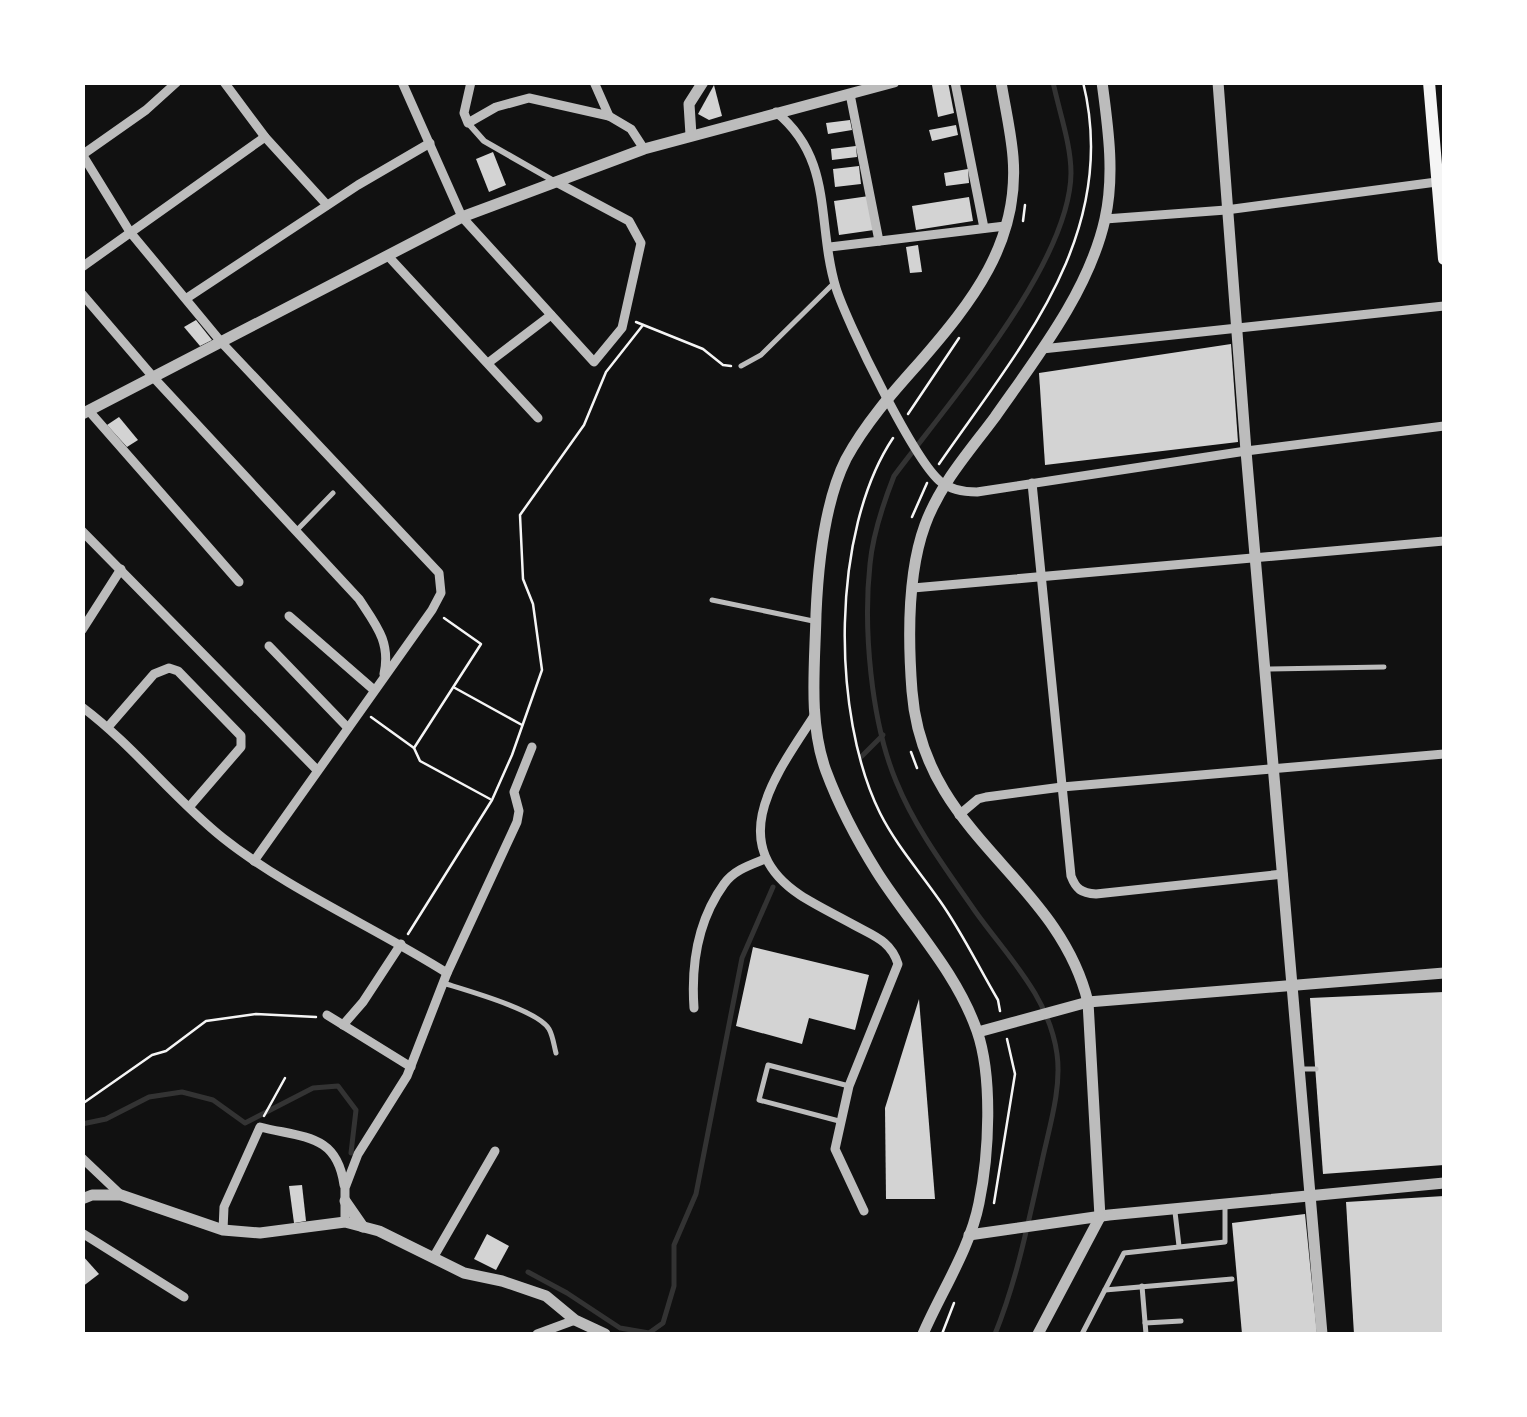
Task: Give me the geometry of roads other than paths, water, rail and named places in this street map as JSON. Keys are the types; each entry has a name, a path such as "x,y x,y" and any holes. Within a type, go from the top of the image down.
{"main road":[{"path":"1435,91 1444,259"}],"street":[{"path":"178,82 83,155 130,232 222,343 439,573 441,593 254,860"},
{"path":"224,82 326,206"},
{"path":"402,82 462,217 594,362 622,328 641,252 638,233 629,221 608,207 484,142 464,113 471,82"},
{"path":"594,82 609,116"},
{"path":"691,135 690,104 703,82"},
{"path":"239,582 86,412 462,217 691,135 894,82"},
{"path":"955,82 984,228"},
{"path":"923,1334 974,1234 985,1134 986,1082 978,1032 967,1006 878,873 851,827 825,769 814,715 816,622 826,523 846,460 888,398 966,309 1011,229 1014,160 1001,82"},
{"path":"1038,1334 1094,1218 1084,1002 1074,957 1062,938 959,815 935,780 916,722 912,689 913,588 924,528 945,485 1042,350 1076,292 1105,218 1110,172 1102,82"},
{"path":"1218,82 1322,1334"},
{"path":"850,94 879,241"},
{"path":"468,123 496,107 529,98 609,116 631,129 644,150"},
{"path":"776,112 800,134 814,163 834,283 888,398 931,471 945,485 966,492 1444,426"},
{"path":"82,267 266,137"},
{"path":"187,298 430,143"},
{"path":"1105,218 1226,210 1441,182"},
{"path":"830,247 984,228 1011,229"},
{"path":"388,256 538,418"},
{"path":"82,294 154,378 359,599 385,639 387,658 378,686"},
{"path":"1042,350 1444,306"},
{"path":"488,362 551,315"},
{"path":"1032,483 1070,876 1075,887 1096,894 1283,874"},
{"path":"82,531 317,770"},
{"path":"913,588 1444,541"},
{"path":"82,630 121,569"},
{"path":"289,616 378,686"},
{"path":"270,646 348,728"},
{"path":"108,727 154,674 169,668 178,671 241,736 241,747 190,806"},
{"path":"82,707 108,727 220,836 254,860 447,972"},
{"path":"814,715 767,793 758,831 765,859 798,894 888,943 898,964 849,1086 835,1149 864,1211"},
{"path":"363,1227 345,1195 358,1154 411,1067 442,983 516,822 519,811 514,792 532,747"},
{"path":"959,815 978,799 1062,787 1444,754"},
{"path":"694,1008 692,971 709,914 725,882 742,868 765,859"},
{"path":"343,1025 402,944"},
{"path":"978,1032 1001,1022 1084,1002 1444,973"},
{"path":"330,1016 411,1067"},
{"path":"223,1230 224,1208 261,1124 331,1148 340,1160 345,1222"},
{"path":"433,1258 494,1151"},
{"path":"82,1158 120,1195"},
{"path":"974,1234 1174,1209 1444,1183"},
{"path":"82,1199 120,1195 223,1230 260,1233 345,1222 406,1242 464,1273 502,1280 546,1296 575,1320 605,1334"},
{"path":"82,1233 184,1297"},
{"path":"537,1334 575,1320"}],"lane":[{"path":"741,366 762,355 834,283"},
{"path":"296,532 333,492"},
{"path":"712,600 816,622"},
{"path":"1266,669 1384,666"},
{"path":"442,983 496,1000 542,1022 549,1028 556,1053"},
{"path":"839,1120 759,1100 768,1065 849,1086"},
{"path":"1299,1070 1316,1069"},
{"path":"1082,1334 1124,1253 1225,1242 1225,1204"},
{"path":"1174,1209 1179,1246"},
{"path":"1104,1290 1232,1279"},
{"path":"1142,1286 1146,1334"},
{"path":"1144,1323 1181,1321"}],"waterway":[{"path":"995,1334 1010,1293 1050,1125 1058,1082 1057,1054 1036,995 932,848 896,781 875,703 868,589 876,530 894,476 1003,331 1051,248 1065,209 1071,173 1053,82"},
{"path":"862,756 883,735"},
{"path":"528,1272 620,1328 649,1333 663,1323 674,1286 674,1245 696,1194 742,958 773,887"},
{"path":"82,1124 106,1119 149,1097 182,1092 213,1100 245,1123 313,1088 338,1086 356,1110 351,1153"}]}
